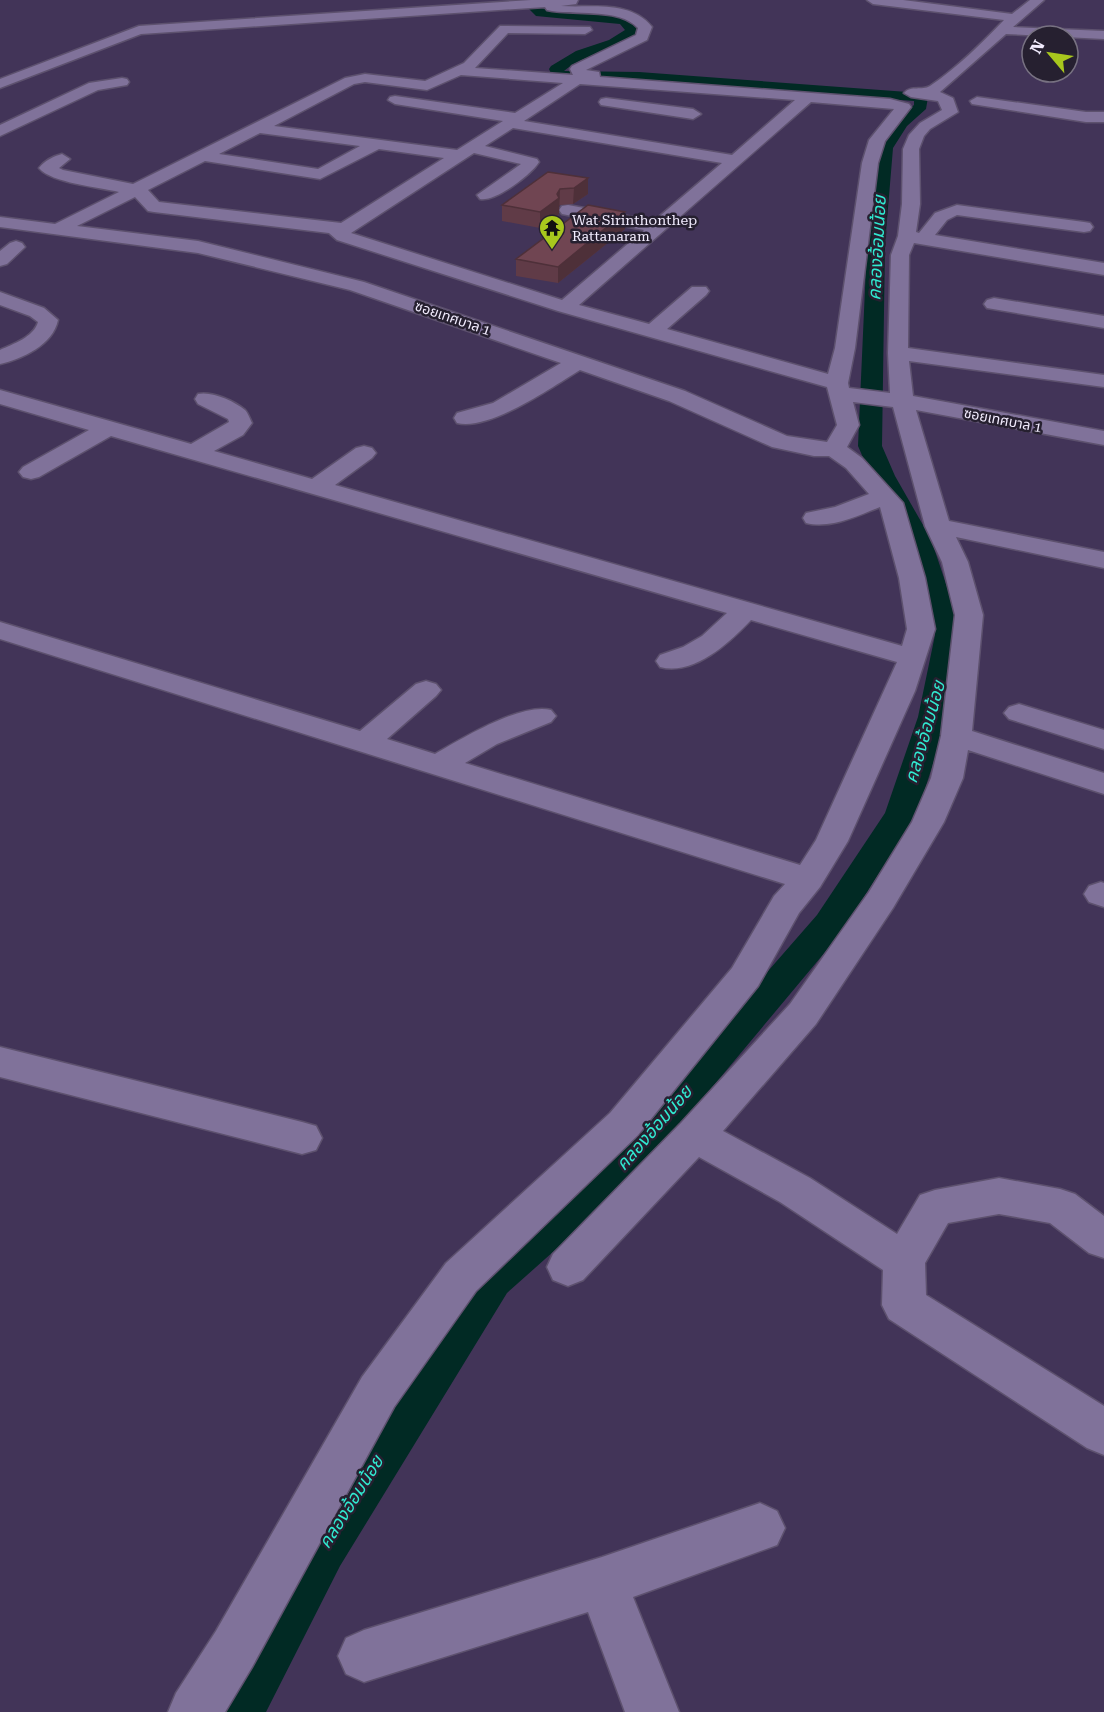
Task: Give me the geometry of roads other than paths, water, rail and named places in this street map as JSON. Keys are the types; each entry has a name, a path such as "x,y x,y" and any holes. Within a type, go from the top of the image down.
{"street":[{"path":"0,84 139,30 536,2 594,0"},
{"path":"873,0 1102,43"},
{"path":"195,1712 234,1650 378,1392 461,1277 624,1124 745,977 786,904 808,879 832,841 913,658 921,629 912,578 891,503 854,463 834,449 848,425 845,348 870,163 877,140 904,107 988,45 1038,0"},
{"path":"558,1 551,8 626,15 642,22 645,27 642,37 593,59 577,69 579,73 592,75 645,73 948,101 950,112 925,126 917,135 911,149 911,204 915,237"},
{"path":"457,109 470,80 469,66 500,32 509,27 596,31"},
{"path":"58,229 331,90 360,78 427,86 470,80 581,92 693,114"},
{"path":"0,131 94,86 122,82"},
{"path":"400,101 427,86"},
{"path":"331,90 457,109 735,160"},
{"path":"62,159 47,168 58,174 136,190 144,195 154,207 342,229 554,94 581,92 919,97"},
{"path":"565,307 809,96"},
{"path":"976,101 1086,117 1104,117"},
{"path":"258,128 465,151 531,162 527,168 486,195"},
{"path":"258,165 311,135"},
{"path":"204,156 320,174 378,143"},
{"path":"567,210 657,227"},
{"path":"568,1267 695,1135 803,1014 881,900 928,822 946,778 956,736 969,615 955,562 938,526 895,400 900,255 915,237 938,218 947,212 957,210 1084,227"},
{"name":"ซอยเทศบาล 1","path":"0,222 198,247 357,286 677,396 780,442 814,449 834,449"},
{"name":"ซอยเทศบาล 1","path":"342,229 338,232 343,236 414,259 845,391 1104,438"},
{"path":"915,237 1097,267 1099,247"},
{"path":"0,260 16,247"},
{"path":"357,286 414,259"},
{"path":"653,332 699,291"},
{"path":"0,298 37,312 48,320 48,327 42,335 0,358"},
{"path":"994,304 1104,322"},
{"path":"898,353 1104,381"},
{"path":"465,418 501,408 580,361"},
{"path":"0,397 913,658"},
{"path":"193,453 235,430 240,423 237,415 206,399"},
{"path":"31,472 109,428"},
{"path":"315,488 364,453"},
{"path":"815,518 840,514 885,496"},
{"path":"938,526 1104,560"},
{"path":"670,661 693,654 720,636 746,611"},
{"path":"0,630 808,879"},
{"path":"364,743 426,690"},
{"path":"1019,713 1104,740"},
{"path":"439,765 486,737 541,716"},
{"path":"956,736 1104,784"},
{"path":"0,1062 302,1138"},
{"path":"695,1135 795,1190 904,1261"},
{"path":"1104,1240 1060,1207 999,1196 935,1208 904,1261 904,1305 1104,1432"},
{"path":"364,1656 602,1582 760,1528"},
{"path":"602,1582 652,1712"}],"waterway":[{"name":"คลองอ้อมน้อย","path":"237,1712 322,1548 492,1279 624,1164 829,924 901,814 933,717 949,635 918,539 883,476 870,446 876,244 885,148 901,123 921,106 921,97 639,76 558,75 556,69 581,54 614,43 633,31 624,20 540,13 534,8 548,0"}],"place":[{"name":"Wat Sirinthonthep Rattanaram","path":"552,251"}]}
